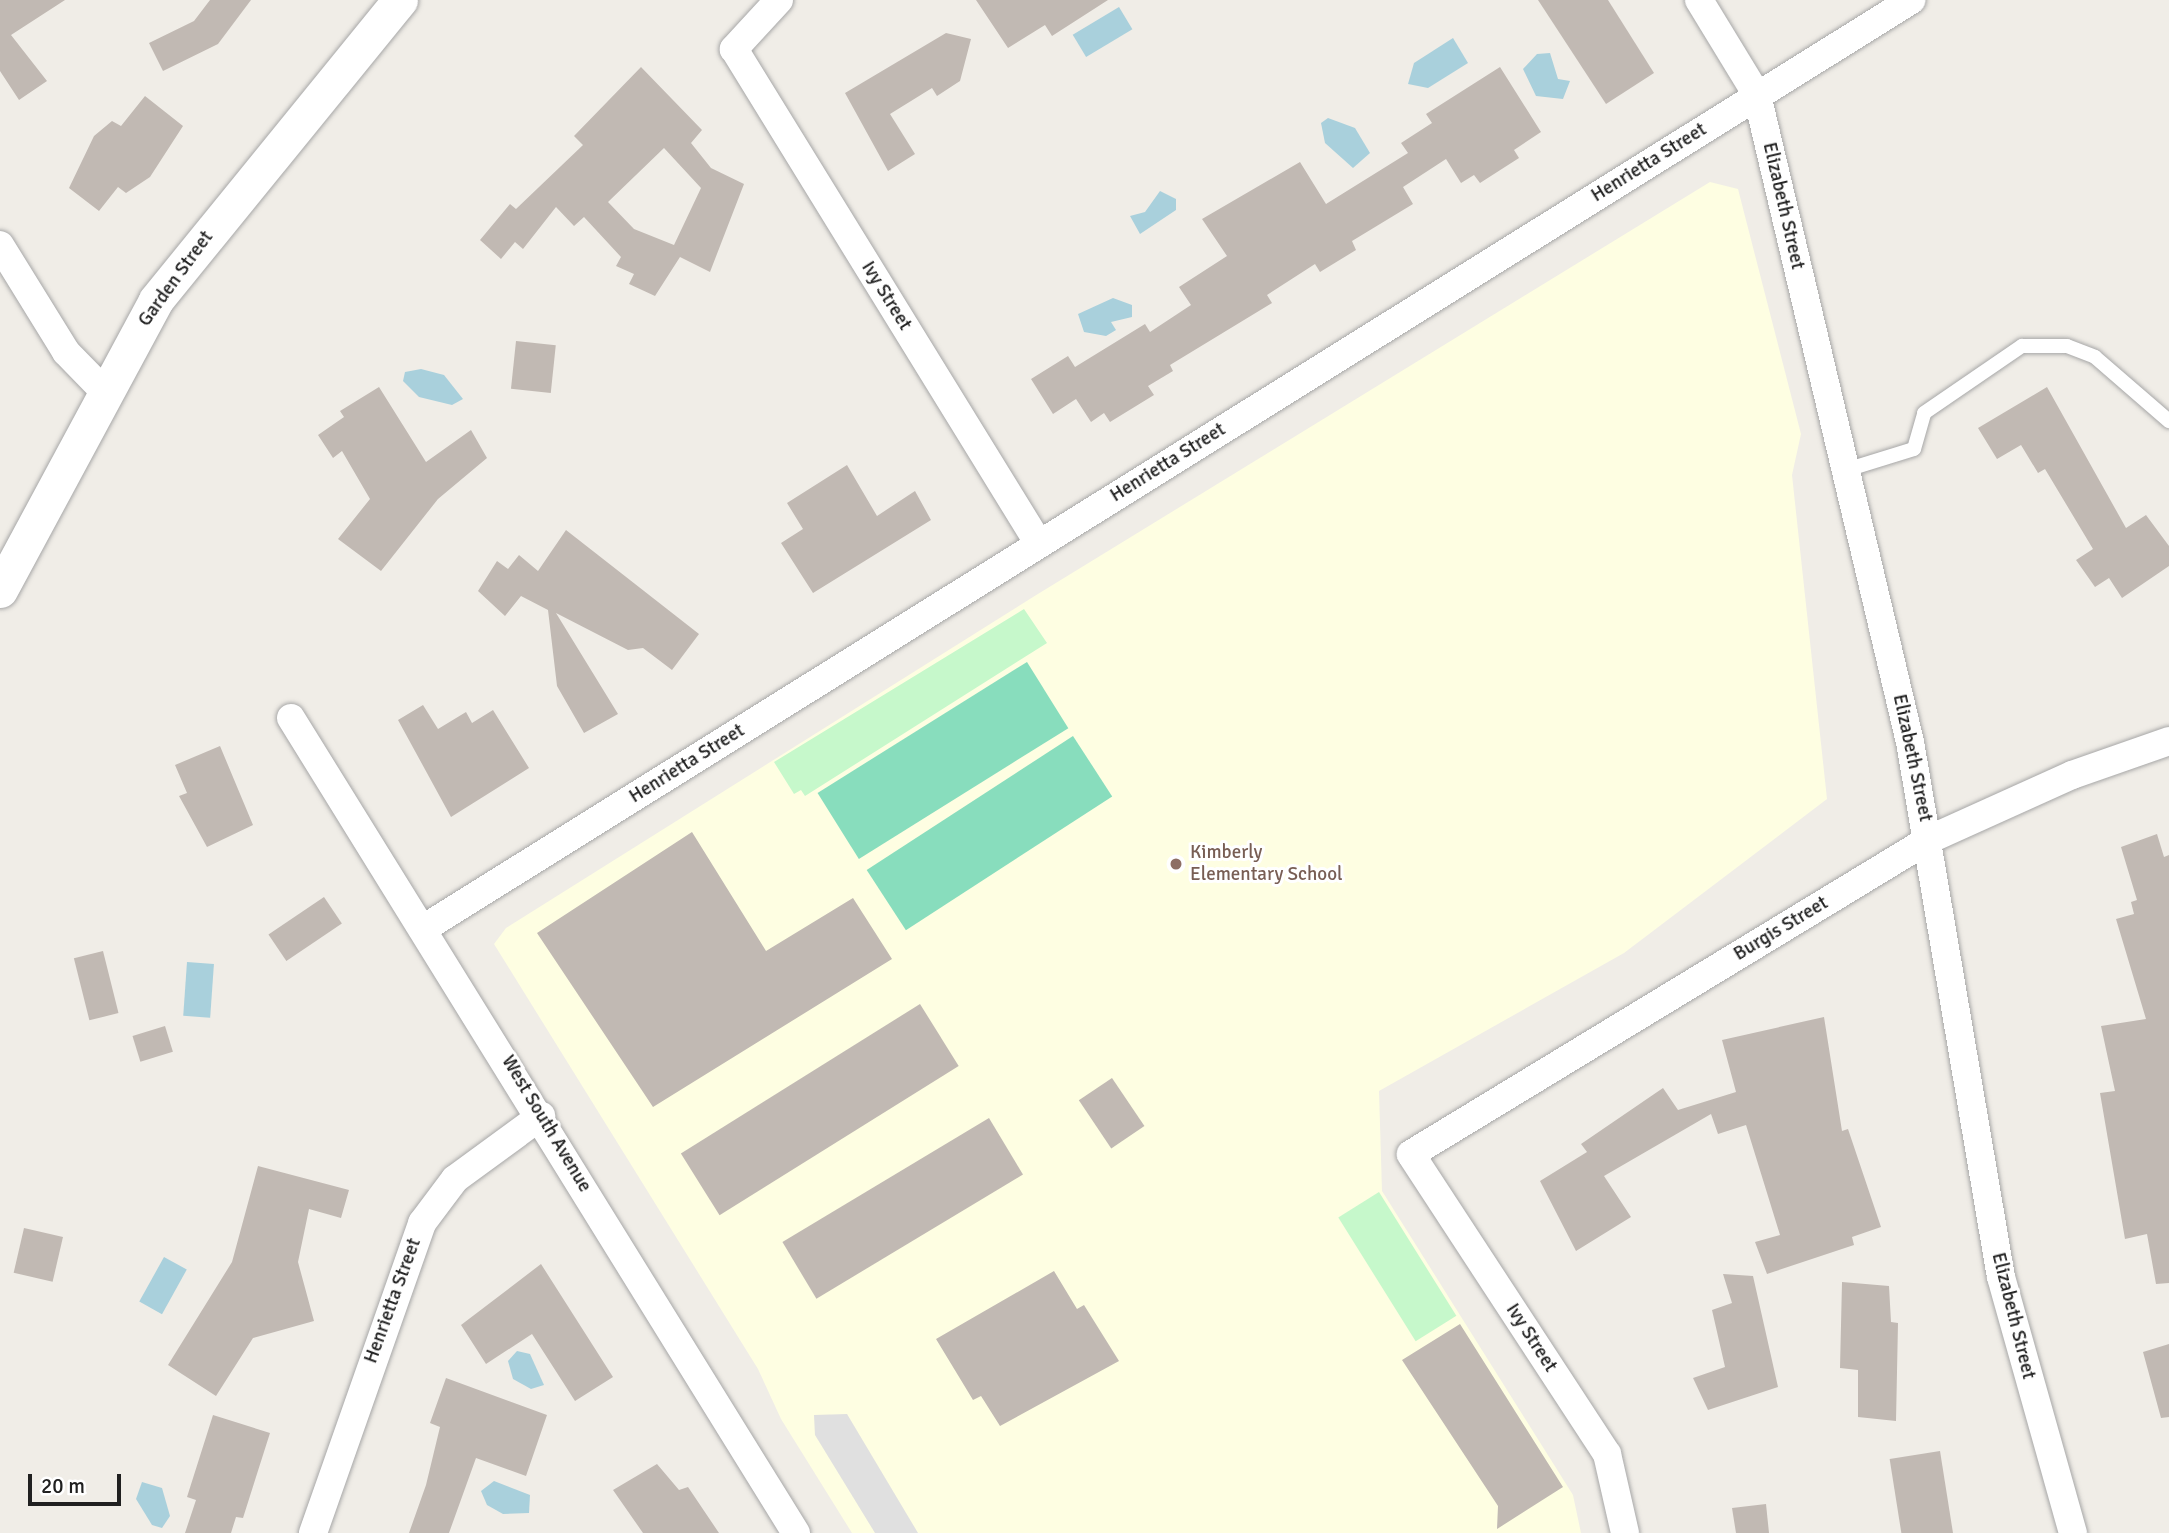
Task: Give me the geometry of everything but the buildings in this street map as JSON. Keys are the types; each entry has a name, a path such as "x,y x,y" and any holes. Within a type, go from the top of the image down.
{"street":[{"name":"Garden Street","path":"0,590 104,391 188,257 400,0"},
{"name":"Ivy Street","path":"779,0 734,49 1039,544"},
{"name":"Elizabeth Street","path":"1699,0 1757,95 1846,470 1928,840 2001,1277 2073,1533"},
{"name":"Henrietta Street","path":"426,927 1910,0"},
{"path":"0,245 66,352 104,391"},
{"name":"West South Avenue","path":"291,718 426,927 796,1533"},
{"name":"Burgis Street","path":"1411,1154 1928,840 2071,775 2169,741"},
{"name":"Henrietta Street","path":"313,1533 422,1223 455,1179 541,1116"},
{"name":"Ivy Street","path":"1411,1154 1606,1454 1625,1533"}],"lane":[{"path":"1846,470 1914,449 1924,413 2022,346 2067,346 2095,357 2169,421"}],"shaded area":[{"name":"Kimberly Elementary School","path":"1710,182 1738,189 1801,434 1792,475 1827,799 1624,953 1379,1091 1382,1191 1573,1495 1581,1533 852,1533 781,1419 758,1369 494,944 506,928 1033,597"},
{"path":"847,1414 918,1533 875,1533 815,1435 814,1415"}],"green space":[{"path":"1024,609 1047,643 805,796 801,790 794,794 774,762"},
{"path":"1027,662 1068,728 859,859 818,793"},
{"path":"1073,736 1112,796 906,930 867,870"},
{"path":"1379,1192 1456,1316 1416,1341 1338,1217"}],"water":[{"path":"1119,7 1132,29 1086,57 1073,35"},
{"path":"1453,38 1468,63 1428,88 1408,84 1414,63"},
{"path":"1550,53 1558,79 1570,81 1563,99 1536,96 1523,69 1537,54"},
{"path":"1328,118 1355,128 1370,153 1353,168 1325,143 1321,123"},
{"path":"1160,191 1176,199 1176,210 1140,234 1130,216 1145,212"},
{"path":"1113,298 1132,305 1132,317 1111,322 1116,330 1106,336 1084,332 1078,314"},
{"path":"421,369 444,375 463,399 452,405 419,397 403,381 405,372"},
{"path":"187,962 214,964 210,1018 183,1016"},
{"path":"164,1257 187,1270 162,1314 139,1302"},
{"path":"517,1351 530,1354 544,1385 531,1389 513,1379 508,1361"},
{"path":"494,1481 530,1495 529,1513 503,1514 487,1505 481,1491"},
{"path":"142,1482 162,1488 170,1516 162,1528 152,1525 136,1499"}],"place":[{"name":"Kimberly Elementary School","path":"1176,864"}]}
